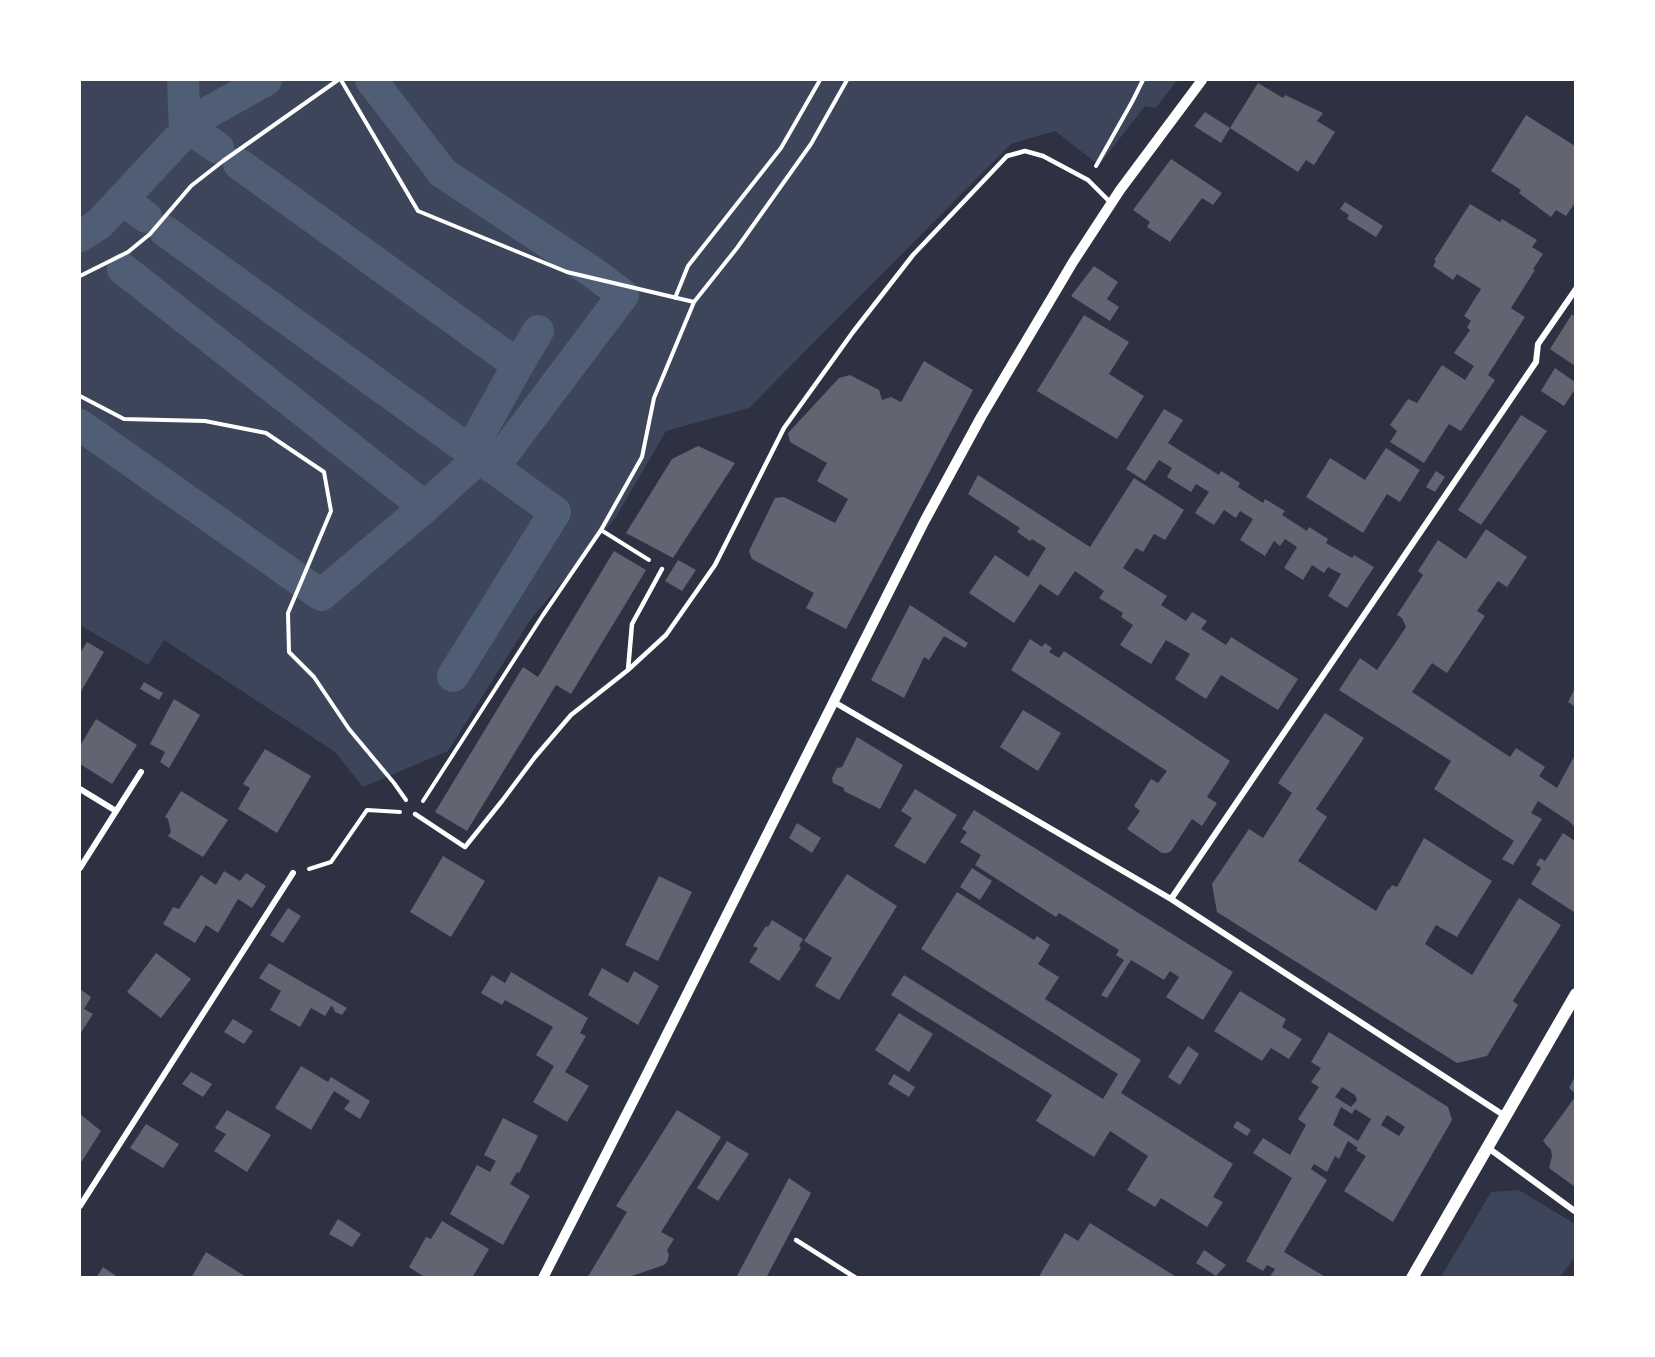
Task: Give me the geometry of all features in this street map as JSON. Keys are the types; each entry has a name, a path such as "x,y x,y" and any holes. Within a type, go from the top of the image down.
{"main road":[{"path":"1412,1278 1575,994"}],"street":[{"path":"543,1278 924,522 981,417 1073,262 1111,203 1202,80"},
{"path":"1171,899 1536,362 1538,344 1575,289"},
{"path":"834,702 1171,899 1505,1116"},
{"path":"80,868 141,771"},
{"path":"80,789 116,811"},
{"path":"80,1206 293,873"},
{"path":"1487,1147 1575,1212"}],"lane":[{"path":"415,814 465,847 570,715 628,670 666,635 715,565 784,428 853,332 913,255 1007,156 1025,151 1043,156 1088,180 1111,203"},
{"path":"628,670 632,624 663,569"},
{"path":"796,1240 856,1278"}],"path":[{"path":"80,276 128,252 150,234 191,186 222,160 340,80 418,212 567,272 694,302"},
{"path":"675,298 688,266 781,148 820,80"},
{"path":"415,814 543,615 601,530 642,457 654,398 694,302 737,248 811,144 847,80"},
{"path":"1088,180 1143,80"},
{"path":"80,396 124,419 205,421 266,433 324,472 331,511 288,613 289,652 314,677 349,729 394,783 415,814"},
{"path":"601,530 663,569"},
{"path":"293,873 331,862 367,810 415,814"}],"shaded area":[{"path":"80,80 1177,80 1156,108 1145,106 1099,165 1055,131 1011,144 749,408 666,431 616,517 531,619 448,751 363,787 335,752 164,640 148,665 80,625"},
{"path":"1519,1190 1575,1224 1575,1257 1560,1277 1441,1277 1491,1192"}],"building":[{"path":"1258,83 1283,98 1285,95 1323,113 1317,121 1335,132 1314,165 1306,160 1298,172 1230,128"},
{"path":"1205,112 1230,128 1221,143 1194,126"},
{"path":"1526,115 1575,146 1575,205 1566,216 1556,210 1551,217 1519,193 1521,190 1491,171"},
{"path":"1171,159 1222,193 1213,205 1202,198 1170,242 1147,227 1150,222 1133,210"},
{"path":"1345,202 1383,226 1376,237 1347,219 1349,215 1340,209"},
{"path":"1470,204 1500,222 1502,219 1537,240 1532,247 1543,254 1511,308 1525,317 1488,375 1495,380 1461,431 1449,424 1424,463 1390,442 1397,431 1390,425 1408,399 1417,403 1442,365 1465,380 1474,366 1454,353 1470,330 1467,327 1471,321 1464,316 1481,289 1457,274 1453,280 1433,266 1436,261 1434,260"},
{"path":"1094,266 1118,282 1107,299 1119,307 1110,321 1071,296"},
{"path":"1572,314 1575,317 1575,366 1550,349"},
{"path":"1084,315 1129,342 1109,374 1144,396 1117,439 1037,391"},
{"path":"924,361 973,390 846,629 806,608 814,593 752,559 749,551 775,498 784,497 835,523 848,499 817,481 827,463 790,442 788,433 839,378 850,375 879,390 882,400 891,397 901,402"},
{"path":"1555,368 1575,382 1575,389 1564,406 1541,391"},
{"path":"1164,409 1183,420 1168,443 1219,475 1221,471 1240,483 1238,487 1263,503 1265,499 1285,511 1282,515 1307,531 1309,527 1328,539 1326,543 1374,567 1347,608 1328,596 1341,574 1328,567 1324,573 1312,565 1303,580 1284,568 1297,547 1285,539 1280,546 1274,541 1265,556 1240,540 1253,519 1240,511 1236,518 1224,510 1214,525 1195,513 1209,492 1196,484 1191,492 1167,477 1172,468 1159,460 1145,481 1126,469"},
{"path":"1521,415 1547,431 1481,525 1458,510"},
{"path":"698,446 735,463 673,558 626,533 672,459"},
{"path":"1386,448 1420,470 1400,502 1387,494 1363,533 1306,497 1330,458 1365,480"},
{"path":"1436,471 1445,477 1435,492 1426,487"},
{"path":"978,475 1090,547 1134,478 1184,510 1165,540 1154,534 1143,552 1136,548 1123,568 1167,596 1161,605 1186,621 1192,612 1207,621 1201,629 1226,645 1231,637 1298,679 1278,710 1221,675 1206,699 1175,679 1190,654 1166,640 1151,664 1120,645 1133,625 1121,617 1123,613 1099,598 1104,591 1075,571 1058,596 1040,584 1014,623 969,593 995,555 1028,577 1046,548 1017,532 1020,528 968,494"},
{"path":"1486,529 1527,557 1507,587 1498,581 1477,611 1485,616 1447,673 1432,663 1412,692 1510,757 1516,748 1545,767 1539,776 1557,788 1575,755 1575,828 1570,822 1538,801 1531,813 1542,819 1513,865 1502,859 1514,841 1434,789 1451,761 1339,690 1360,658 1377,670 1406,627 1402,618 1397,615 1423,575 1418,571 1438,540 1466,559"},
{"path":"614,551 646,570 571,694 556,685 467,831 435,812 523,667 538,677"},
{"path":"678,560 696,570 682,591 665,581"},
{"path":"910,605 968,643 965,648 944,636 929,660 924,657 904,698 871,680"},
{"path":"1030,639 1042,647 1045,643 1052,648 1049,652 1059,658 1064,651 1230,761 1207,797 1217,803 1202,826 1192,819 1171,851 1162,853 1127,829 1140,811 1134,806 1151,779 1158,783 1167,771 1011,670"},
{"path":"87,642 104,652 80,693 80,653"},
{"path":"144,682 163,693 159,700 140,689"},
{"path":"1575,688 1575,707 1568,702"},
{"path":"174,699 200,715 169,768 160,762 165,752 150,744"},
{"path":"1023,710 1061,733 1038,771 1000,747"},
{"path":"1325,713 1364,738 1316,809 1327,817 1298,861 1376,911 1388,889 1392,885 1397,887 1424,838 1492,881 1457,937 1436,925 1425,944 1472,975 1519,898 1561,925 1513,1001 1518,1005 1487,1056 1457,1063 1217,912 1212,884 1249,829 1263,838 1292,793 1278,783"},
{"path":"96,719 137,745 112,784 80,764 80,746"},
{"path":"857,737 903,765 880,809 833,783 832,778 837,768 842,767"},
{"path":"265,749 311,776 277,833 238,809 250,788 243,784"},
{"path":"915,789 957,815 925,864 894,846 912,818 901,811"},
{"path":"181,791 228,820 203,857 168,836 171,832 168,819 165,817"},
{"path":"974,810 1233,972 1203,1020 1166,997 1179,977 1170,971 1164,980 1131,960 1107,998 1101,995 1124,960 1116,955 1119,950 1059,913 1056,917 975,865 981,855 960,842 967,832 962,829"},
{"path":"797,823 821,838 812,853 789,838"},
{"path":"1563,833 1575,841 1574,912 1531,884 1541,868 1536,865 1540,858 1545,861"},
{"path":"443,856 485,881 451,937 410,912"},
{"path":"972,868 992,881 980,900 960,887"},
{"path":"224,871 240,881 246,873 266,886 252,908 238,899 218,933 206,925 195,943 163,924 173,907 179,909 201,875 216,885"},
{"path":"847,874 897,906 839,1000 815,986 832,958 804,941"},
{"path":"659,876 692,892 658,961 625,945"},
{"path":"957,892 1034,940 1037,936 1050,945 1038,964 1059,977 1045,999 1141,1060 1121,1093 1233,1164 1213,1197 1223,1202 1207,1227 1161,1198 1155,1207 1127,1190 1148,1156 1110,1131 1094,1157 1036,1121 1052,1095 891,995 904,975 1103,1099 1118,1074 921,949"},
{"path":"288,908 301,916 283,943 270,935"},
{"path":"772,920 803,939 799,946 801,948 779,981 749,962 758,948 753,946"},
{"path":"156,953 191,979 161,1018 127,992"},
{"path":"269,963 347,1008 342,1015 335,1012 331,1006 325,1016 311,1008 300,1027 270,1010 281,991 259,978"},
{"path":"602,968 628,983 634,971 659,986 638,1025 588,995"},
{"path":"511,972 588,1018 580,1033 586,1036 565,1072 589,1086 567,1122 533,1102 554,1066 536,1055 553,1027 505,1000 502,1005 481,993 492,975 505,983"},
{"path":"80,989 91,997 84,1009 93,1014 80,1034"},
{"path":"1240,991 1286,1019 1282,1027 1302,1039 1289,1059 1271,1048 1262,1061 1214,1031"},
{"path":"899,1013 933,1034 909,1072 875,1050"},
{"path":"233,1019 253,1031 244,1044 224,1032"},
{"path":"1329,1032 1448,1107 1452,1120 1393,1222 1344,1191 1366,1156 1356,1150 1358,1148 1348,1141 1339,1159 1335,1156 1327,1172 1314,1164 1311,1169 1327,1180 1284,1252 1327,1278 1269,1278 1275,1269 1267,1265 1263,1271 1246,1261 1292,1178 1253,1153 1263,1138 1290,1155 1306,1125 1298,1119 1319,1087 1311,1082 1321,1068 1311,1062","holes":["1342,1087 1355,1095 1357,1100 1351,1107 1335,1097","1341,1107 1352,1114 1355,1109 1371,1119 1358,1141 1333,1125","1387,1115 1405,1127 1399,1136 1381,1125"]},
{"path":"1188,1046 1199,1054 1180,1085 1168,1077"},
{"path":"301,1066 328,1082 331,1077 370,1101 360,1119 344,1109 350,1101 334,1091 311,1130 275,1108"},
{"path":"191,1072 212,1084 203,1097 182,1084"},
{"path":"894,1074 915,1087 909,1097 888,1084"},
{"path":"1575,1076 1575,1093 1569,1088"},
{"path":"1575,1097 1575,1187 1549,1168 1551,1150 1543,1141"},
{"path":"227,1110 271,1135 247,1172 214,1151 226,1134 215,1128"},
{"path":"677,1110 721,1137 661,1232 674,1239 667,1250 669,1255 667,1262 626,1278 587,1278 627,1212 616,1206"},
{"path":"80,1114 101,1131 80,1164"},
{"path":"503,1118 538,1136 519,1173 517,1172 510,1184 530,1196 503,1245 450,1214 477,1165 490,1172 496,1161 484,1155"},
{"path":"1237,1121 1251,1130 1247,1136 1233,1127"},
{"path":"146,1124 179,1144 163,1168 130,1148"},
{"path":"727,1141 749,1154 718,1201 697,1188"},
{"path":"789,1178 811,1193 766,1278 740,1278 737,1276"},
{"path":"338,1219 361,1234 352,1247 329,1234"},
{"path":"442,1221 489,1249 472,1278 426,1278 409,1267 426,1237 431,1239"},
{"path":"1090,1223 1178,1278 1038,1278 1065,1233 1078,1241"},
{"path":"1204,1250 1226,1265 1216,1276 1196,1263"},
{"path":"206,1252 248,1278 191,1278"},
{"path":"103,1267 119,1278 96,1278"}],"waterway":[{"path":"183,80 185,132"},
{"path":"80,236 99,224 198,118 266,80"},
{"path":"371,80 443,173 591,271 623,295 493,468"},
{"path":"189,128 218,148"},
{"path":"239,164 518,365 470,451"},
{"path":"122,199 146,217"},
{"path":"165,231 555,512 453,676"},
{"path":"123,269 425,507"},
{"path":"518,365 538,331"},
{"path":"80,425 321,595 479,458"}]}
